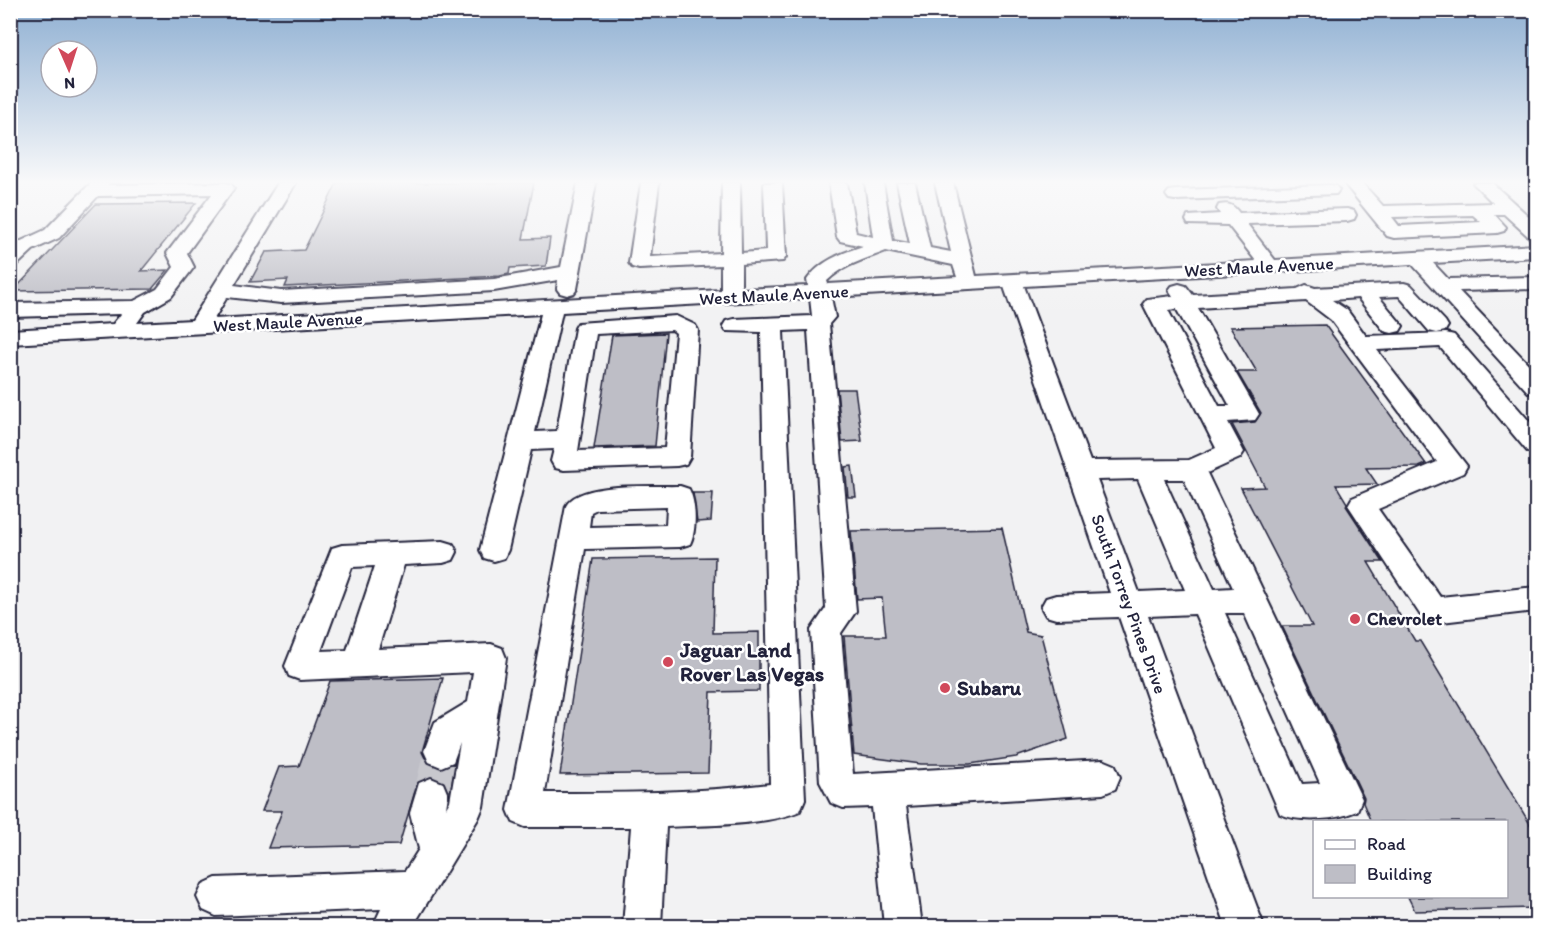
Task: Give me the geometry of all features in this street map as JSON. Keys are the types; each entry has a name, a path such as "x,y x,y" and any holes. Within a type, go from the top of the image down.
{"street":[{"path":"10,261 26,246 52,234 59,227"},
{"path":"119,331 138,307 164,293 184,267 177,253 196,227"},
{"path":"198,327 260,227"},
{"path":"494,550 542,348 570,272 579,227"},
{"path":"644,227 639,263 776,257 775,227"},
{"path":"731,227 731,297"},
{"path":"845,227 847,237 963,261"},
{"path":"881,227 884,245"},
{"path":"916,227 921,252"},
{"path":"955,227 968,283"},
{"path":"1241,227 1277,266 1309,294 1339,315 1454,466 1361,505 1433,610 1536,599"},
{"path":"1390,227 1394,232 1497,227"},
{"path":"734,326 818,323 824,317 817,280 823,273 839,263 884,245"},
{"name":"West Maule Avenue","path":"10,337 1536,251"},
{"path":"1418,258 1536,386"},
{"path":"220,290 281,297 494,285 570,272"},
{"path":"1167,272 1187,302 1188,310 1247,414 1211,414"},
{"name":"South Torrey Pines Drive","path":"1012,281 1245,927"},
{"path":"1443,285 1536,283"},
{"path":"1081,471 1192,469 1231,452 1154,304 1404,289 1437,326"},
{"path":"1363,291 1392,326"},
{"path":"10,310 138,307"},
{"path":"676,323 687,330 677,458 564,460 568,440 586,328 676,323"},
{"path":"818,323 841,611 825,630 837,782 843,790 887,790 1103,777"},
{"path":"573,538 525,810 650,810 720,807 788,799 772,325"},
{"path":"1360,343 1446,340 1536,445"},
{"path":"542,348 582,347"},
{"path":"521,441 568,440"},
{"path":"1147,470 1292,802 1345,799 1192,469"},
{"path":"392,927 466,807 491,658 300,666 342,556 443,552"},
{"path":"358,663 393,554"},
{"path":"1056,607 1253,600"},
{"path":"441,751 447,734 483,710"},
{"path":"887,790 903,927"},
{"path":"431,795 427,813 438,852"},
{"path":"642,927 650,810"},
{"path":"216,897 416,888"}],"building":[{"path":"74,227 177,227 141,271 168,270 152,289 13,291"},
{"path":"315,227 525,227 523,239 550,238 546,266 510,268 509,274 500,276 285,287 288,280 250,282 266,252 304,250"},
{"name":"Chevrolet","path":"1325,325 1426,464 1419,467 1366,468 1377,484 1336,485 1347,503 1346,506 1383,562 1368,562 1415,641 1420,641 1536,834 1536,908 1415,911 1408,898 1508,898 1508,820 1370,820 1363,803 1364,798 1282,626 1312,626 1241,488 1265,487 1232,424 1255,422 1261,413 1237,372 1257,372 1230,327"},
{"path":"666,333 655,446 594,448 612,335"},
{"path":"837,389 855,389 862,441 842,442"},
{"path":"852,466 856,497 848,497 845,467"},
{"path":"693,493 713,493 711,521 697,522"},
{"name":"Subaru","path":"1002,528 1026,632 1041,635 1068,739 1016,757 970,764 921,764 854,755 844,636 886,636 882,598 857,599 851,531"},
{"name":"Jaguar Land Rover Las Vegas","path":"715,557 713,633 759,632 759,691 711,692 708,773 560,775 593,559"},
{"path":"443,678 422,752 428,764 440,769 454,764 449,792 444,781 432,776 418,781 399,845 268,848 282,811 262,811 279,767 299,766 330,681"}],"tunnel":[{"path":"431,795 441,751"}],"place":[{"name":"Chevrolet","path":"1355,619"},
{"name":"Jaguar Land Rover Las Vegas","path":"668,662"},
{"name":"Subaru","path":"945,688"}]}
